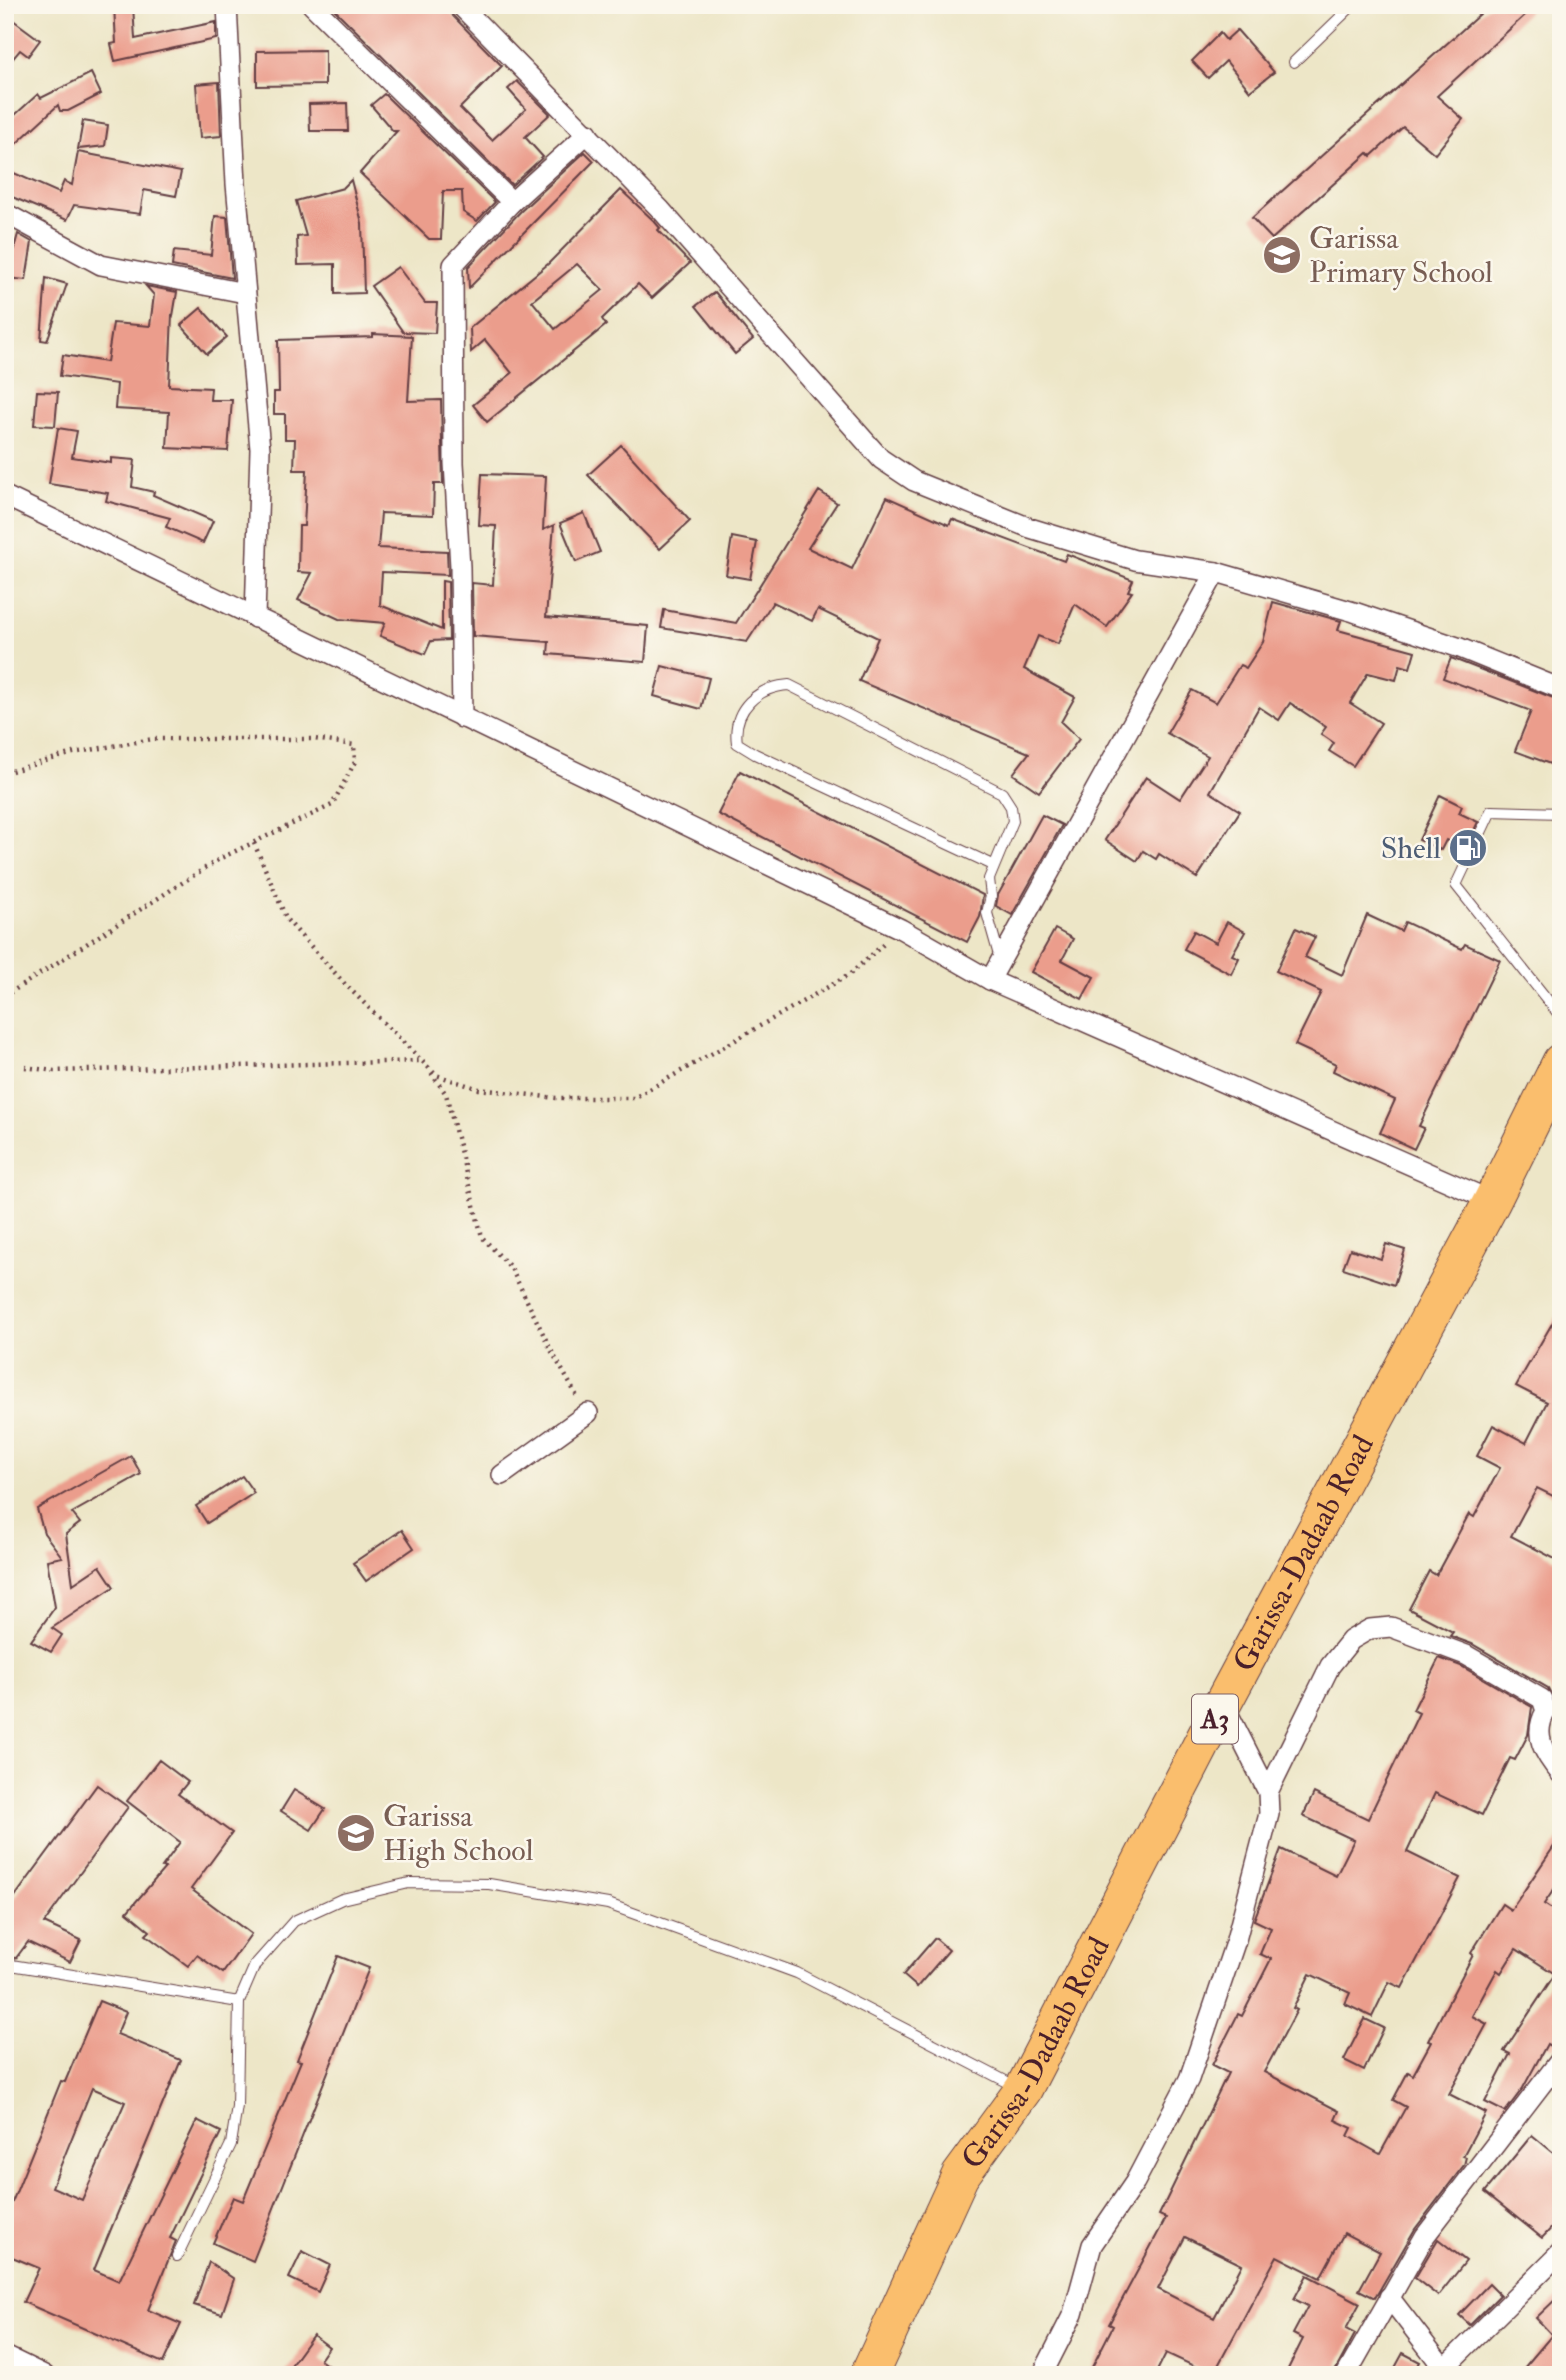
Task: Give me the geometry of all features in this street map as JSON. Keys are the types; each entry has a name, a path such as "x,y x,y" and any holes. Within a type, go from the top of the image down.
{"highway":[{"name":"Garissa-Dadaab Road","path":"869,2375 960,2176 1023,2090 1223,1703 1492,1201 1561,1062"}],"street":[{"path":"227,5 245,293 260,449 255,618"},
{"path":"312,5 512,202"},
{"path":"460,5 661,210 881,459 915,481 1030,528 1135,561 1216,572 1401,628 1561,689"},
{"path":"463,718 460,567 454,463 453,265 512,202 588,134"},
{"path":"5,213 101,265 245,293"},
{"path":"5,496 901,929 990,980 1492,1201"},
{"path":"990,980 1216,572"},
{"path":"502,1475 588,1413"},
{"path":"1268,1792 1331,1666 1351,1640 1370,1629 1391,1627 1466,1655 1542,1699 1546,1710 1539,1722 1539,1742 1547,1758 1561,1774"},
{"path":"1042,2375 1073,2314 1092,2245 1135,2182 1189,2079 1236,1940 1269,1814 1268,1792 1223,1703"},
{"path":"1346,2375 1425,2236 1561,2059"},
{"path":"1389,2297 1446,2372 1561,2252"},
{"path":"5,2356 44,2375"}],"lane":[{"path":"1294,62 1353,5"},
{"path":"993,866 755,754 737,743 735,730 755,694 770,686 789,685 1002,793 1011,807 1013,821 993,866 987,913 1001,959"},
{"path":"1561,813 1491,811 1456,885 1561,1017"},
{"path":"177,2256 231,2144 237,2106 239,2002 255,1965 294,1921 342,1899 409,1883 489,1884 608,1904 797,1973 1023,2090"},
{"path":"5,1964 239,2002"}],"path":[{"path":"5,773 74,753 153,739 314,738 354,745 355,762 332,805 221,859 5,996"},
{"path":"254,843 287,920 345,984 436,1075 479,1089 556,1098 634,1098 849,975 901,929"},
{"path":"25,1067 54,1071 422,1061"},
{"path":"422,1061 446,1094 482,1237 511,1268 551,1350 588,1413"}],"building":[{"path":"114,5 133,5 135,39 216,22 216,39 115,61 111,44 116,43"},
{"path":"330,5 448,5 451,14 502,66 460,108 492,140 526,109 508,89 517,81 550,114 525,137 543,157 512,185"},
{"path":"1490,5 1536,5 1437,96 1463,119 1435,154 1403,127 1371,156 1368,153 1272,239 1252,218"},
{"path":"13,20 40,40 28,56 20,50 5,68 5,31"},
{"path":"1237,30 1274,72 1250,91 1226,61 1208,78 1192,61 1220,33 1226,40"},
{"path":"325,50 325,85 257,86 257,51"},
{"path":"91,73 101,94 68,111 60,111 58,105 5,154 5,124 38,94 41,98"},
{"path":"219,82 221,136 200,138 196,84"},
{"path":"384,94 495,202 477,221 463,212 462,191 443,191 441,239 429,239 360,173 397,131 393,131 371,105"},
{"path":"347,103 348,131 310,131 309,104"},
{"path":"83,121 108,125 105,146 78,149"},
{"path":"78,152 181,172 176,196 144,190 140,214 74,205 67,220 5,194 5,169 59,193 64,181 72,185"},
{"path":"585,152 594,161 469,288 468,267 521,211"},
{"path":"351,180 362,223 364,293 335,294 335,264 298,265 297,237 306,236 296,201 343,188"},
{"path":"621,190 654,221 660,228 658,230 690,263 652,298 638,284 602,319 606,325 487,422 473,405 512,373 485,340 471,352 470,328 548,264","holes":["577,264 603,290 555,329 532,301"]},
{"path":"215,216 227,217 232,278 172,266 174,251 211,255"},
{"path":"18,234 32,242 26,280 6,278"},
{"path":"398,267 425,303 437,303 435,333 403,332 371,286"},
{"path":"46,278 67,284 47,341 41,340"},
{"path":"146,286 177,292 173,316 172,314 169,386 211,388 210,400 232,400 228,451 167,448 169,412 115,409 117,384 60,376 63,355 107,362 113,323 150,326 154,295"},
{"path":"715,292 753,339 735,354 696,306"},
{"path":"201,308 227,337 207,354 181,325"},
{"path":"373,334 412,336 408,401 441,400 443,484 434,484 433,515 381,513 378,548 447,551 448,575 382,572 380,605 442,630 442,581 448,582 449,640 431,641 425,654 380,636 385,623 339,619 298,600 312,573 298,572 299,526 304,526 307,470 294,470 295,439 285,439 285,414 274,414 274,392 279,392 278,340 373,337"},
{"path":"37,391 58,392 55,426 34,425"},
{"path":"58,428 77,431 72,457 111,463 111,458 135,460 132,487 154,492 153,495 213,521 203,543 166,527 170,518 106,501 108,493 49,484"},
{"path":"621,445 690,521 660,549 588,475"},
{"path":"482,474 546,476 543,530 554,525 546,617 648,626 645,662 548,654 549,642 473,636 472,583 493,585 496,526 479,525"},
{"path":"819,491 837,503 808,548 852,569 887,497 949,525 952,519 1064,561 1067,554 1133,580 1128,591 1132,592 1107,627 1075,604 1058,644 1038,636 1024,669 1075,697 1061,722 1079,739 1039,792 1013,774 1029,753 859,681 878,638 818,609 812,621 773,602 747,642 661,628 664,610 736,623"},
{"path":"584,513 600,552 576,562 560,523"},
{"path":"732,537 757,542 750,579 726,575"},
{"path":"1273,602 1341,621 1338,630 1415,651 1410,668 1400,665 1396,680 1368,673 1350,703 1381,723 1353,766 1329,751 1334,743 1321,734 1326,727 1290,703 1279,720 1259,707 1210,792 1240,811 1197,878 1159,854 1156,859 1143,851 1137,861 1105,840 1146,777 1180,799 1208,756 1167,733 1192,690 1216,703 1240,665 1246,668 1263,642"},
{"path":"1451,658 1561,701 1561,768 1515,751 1531,711 1443,678"},
{"path":"662,666 709,678 701,709 654,696"},
{"path":"740,771 983,895 980,917 967,942 718,814"},
{"path":"1440,795 1462,806 1459,813 1478,822 1465,849 1446,840 1441,850 1419,840"},
{"path":"1042,815 1062,825 1012,915 996,906 998,895"},
{"path":"1367,915 1401,931 1405,922 1462,949 1465,944 1500,960 1419,1126 1424,1128 1414,1149 1380,1133 1395,1100 1333,1071 1336,1064 1295,1045 1321,992 1276,971 1296,928 1315,937 1305,957 1342,975"},
{"path":"1227,922 1245,932 1232,955 1239,958 1231,974 1184,949 1194,931 1216,943"},
{"path":"1055,929 1073,939 1062,960 1094,977 1082,999 1031,972"},
{"path":"1386,1244 1405,1250 1394,1285 1343,1268 1350,1249 1381,1259"},
{"path":"1561,1308 1561,1500 1537,1488 1511,1536 1561,1562 1561,1715 1548,1688 1472,1644 1450,1636 1453,1632 1409,1609 1429,1571 1436,1575 1469,1514 1474,1517 1500,1468 1477,1456 1493,1425 1526,1443 1547,1402 1516,1386"},
{"path":"131,1456 141,1474 72,1513 80,1523 66,1534 73,1584 100,1566 114,1587 52,1628 62,1635 51,1652 31,1641 55,1607 47,1560 62,1557 44,1533 37,1509"},
{"path":"242,1476 254,1493 207,1523 196,1506"},
{"path":"402,1530 414,1548 366,1581 353,1563"},
{"path":"1439,1658 1461,1666 1532,1707 1528,1735 1515,1760 1510,1758 1482,1815 1435,1793 1407,1852 1460,1878 1402,1988 1389,1982 1372,2017 1345,2004 1350,1993 1310,1974 1293,2008 1297,2010 1264,2072 1339,2111 1335,2120 1352,2128 1348,2136 1380,2154 1406,2107 1393,2100 1408,2072 1413,2075 1431,2042 1428,2041 1473,1955 1471,1953 1502,1904 1511,1910 1561,1836 1561,1879 1544,1904 1561,1915 1561,2037 1553,2048 1547,2044 1523,2088 1505,2112 1485,2102 1510,2054 1504,2051 1555,1974 1516,1949 1501,1973 1497,1970 1472,2016 1487,2024 1449,2094 1486,2113 1463,2156 1466,2157 1464,2165 1415,2229 1375,2298 1359,2290 1380,2252 1344,2233 1320,2278 1277,2256 1213,2375 1166,2353 1155,2375 1088,2375 1113,2326 1109,2324 1166,2218 1159,2215 1228,2073 1212,2065 1238,2014 1242,2016 1271,1959 1260,1954 1271,1928 1254,1920 1281,1849 1336,1876 1354,1840 1303,1816 1314,1793 1368,1819 1419,1713 1413,1710","holes":["1185,2237 1242,2265 1214,2318 1158,2289"]},
{"path":"159,1760 188,1782 178,1794 232,1833 191,1889 251,1934 223,1973 197,1955 188,1966 146,1935 150,1931 127,1912 165,1868 162,1867 180,1842 127,1801"},
{"path":"97,1785 128,1807 44,1923 81,1940 70,1962 28,1942 16,1958 5,1957 5,1910"},
{"path":"294,1790 325,1809 311,1830 281,1811"},
{"path":"935,1938 949,1950 917,1987 903,1975"},
{"path":"338,1956 369,1968 253,2261 213,2243 233,2197 243,2201 301,2061 297,2060"},
{"path":"99,2001 126,2012 117,2034 181,2060 94,2270 119,2281 197,2120 221,2132 170,2238 176,2241 148,2310 181,2324 163,2363 23,2302 39,2268 5,2254 5,2220 61,2081 65,2082","holes":["92,2088 125,2102 82,2200 52,2187"]},
{"path":"1365,2019 1384,2028 1364,2070 1344,2060"},
{"path":"1532,2135 1561,2159 1561,2218 1542,2238 1485,2192"},
{"path":"1438,2239 1466,2261 1438,2296 1415,2278"},
{"path":"302,2251 330,2265 318,2292 289,2278"},
{"path":"209,2262 234,2279 222,2314 194,2305"},
{"path":"1307,2275 1360,2303 1346,2329 1355,2334 1333,2375 1285,2375 1303,2339 1293,2334 1308,2306 1294,2299"},
{"path":"1489,2284 1500,2295 1470,2325 1459,2315"},
{"path":"1561,2294 1561,2375 1518,2375 1552,2335 1536,2318"},
{"path":"313,2335 329,2347 320,2360 341,2375 284,2375"},
{"path":"1403,2353 1420,2362 1413,2375 1391,2375"}],"place":[{"name":"Garissa Primary School","path":"1282,255"},
{"name":"Shell","path":"1468,848"},
{"name":"Garissa High School","path":"356,1833"}]}
